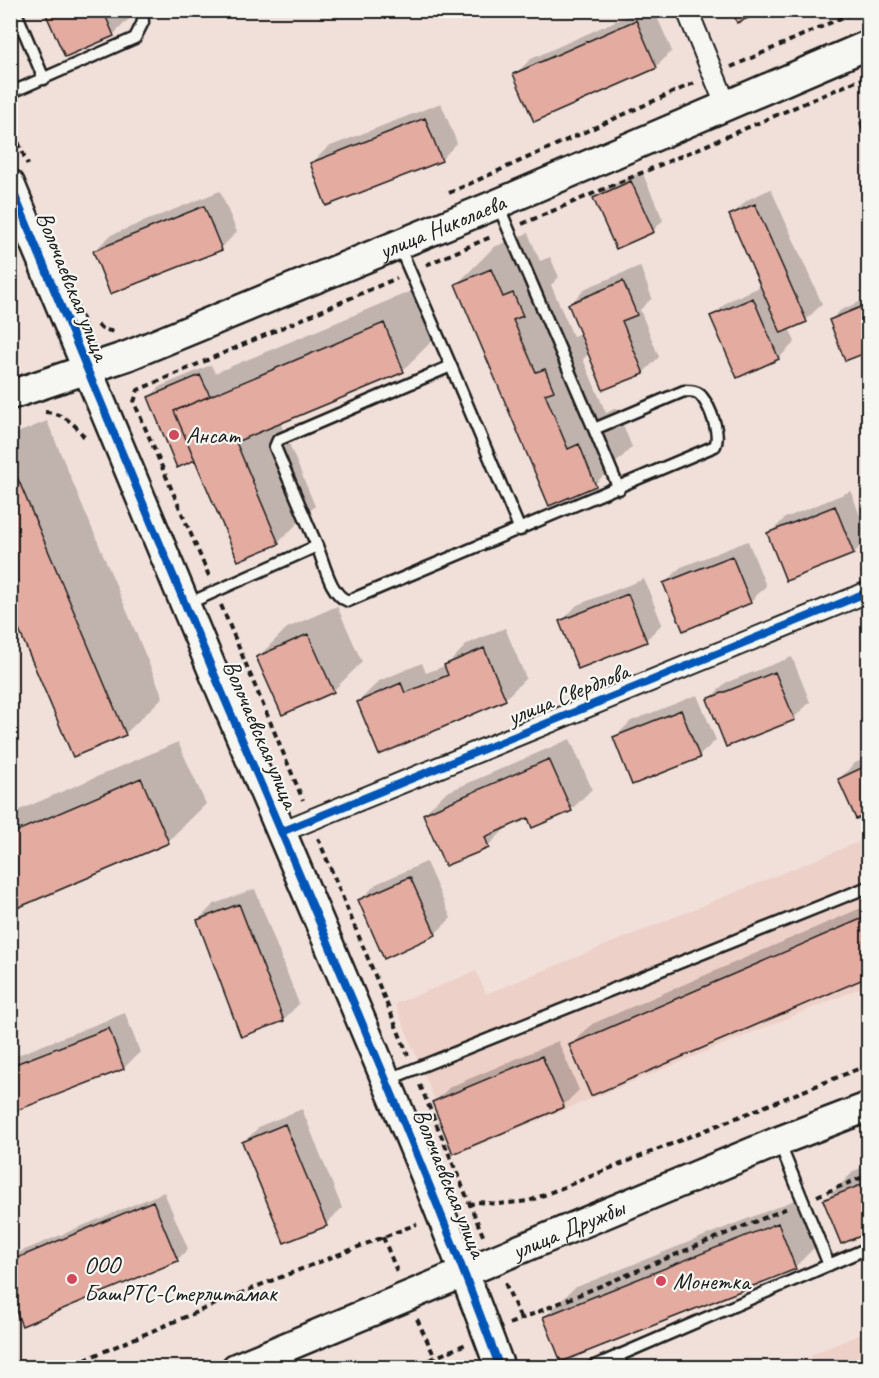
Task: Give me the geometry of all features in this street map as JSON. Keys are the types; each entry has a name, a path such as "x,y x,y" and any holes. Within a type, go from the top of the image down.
{"main road":[{"name":"улица Николаева","path":"10,395 127,356 497,204 868,45"},
{"name":"Волочаевская улица","path":"22,180 86,370 386,1080 466,1273 500,1368"},
{"name":"улица Дружбы","path":"237,1368 779,1141 868,1107"}],"street":[{"path":"687,10 726,105"},
{"name":"улица Свердлова","path":"281,832 868,592"}],"lane":[{"path":"15,10 44,79"},
{"path":"10,93 135,38 143,22 142,10"},
{"path":"497,204 619,489"},
{"path":"399,245 520,530"},
{"path":"451,366 278,440 275,447 336,592 348,601 619,489 715,446 717,433 702,397 696,392 684,391 594,429"},
{"path":"184,605 316,546"},
{"path":"386,1080 868,887"},
{"path":"779,1141 829,1265"},
{"path":"590,1368 868,1248"},
{"path":"618,1355 623,1368"}],"path":[{"path":"442,196 859,10"},
{"path":"485,1239 134,402 138,390 868,76"},
{"path":"10,123 22,180"},
{"path":"95,323 112,333 119,331"},
{"path":"463,1206 478,1202 498,1204 529,1201 868,1065"},
{"path":"503,1327 868,1175"},
{"path":"65,1368 153,1329 424,1221"},
{"path":"384,1237 400,1280"},
{"path":"504,1283 520,1319"},
{"path":"415,1313 440,1368"},
{"path":"411,1368 471,1341"}],"shaded area":[{"path":"866,839 868,845 868,985 457,1154 395,1004 476,971 486,994"},
{"path":"868,1331 868,1367 816,1367 811,1355"}],"building":[{"path":"44,10 103,10 114,36 65,57"},
{"path":"732,10 766,10 737,23"},
{"path":"636,20 657,68 534,122 513,74"},
{"path":"425,118 442,161 326,206 310,163"},
{"path":"868,119 868,143 860,123"},
{"path":"631,181 654,232 616,249 593,198"},
{"path":"755,204 807,322 781,333 729,215"},
{"path":"204,206 222,250 110,294 93,251"},
{"path":"491,269 503,297 513,293 523,316 513,320 536,372 545,369 554,391 545,394 568,449 579,444 596,486 549,506 455,284"},
{"path":"623,281 637,315 622,321 644,374 603,390 568,304"},
{"path":"753,298 779,359 737,378 710,316"},
{"path":"868,304 868,352 845,361 829,320"},
{"path":"384,323 404,372 236,442 279,544 238,561 174,411"},
{"name":"Ансат","path":"200,375 210,396 174,411 195,460 177,468 148,397"},
{"path":"10,460 126,735 73,757 10,609"},
{"path":"835,506 854,554 786,581 767,533"},
{"path":"732,556 751,603 683,631 663,583"},
{"path":"628,594 647,642 578,669 559,621"},
{"path":"308,634 334,692 282,715 256,657"},
{"path":"484,648 506,700 379,755 357,702 401,683 405,693 448,675 444,665"},
{"path":"775,672 795,720 726,747 707,699"},
{"path":"681,710 700,758 632,785 613,737"},
{"path":"549,759 572,811 532,828 528,818 485,837 489,848 445,866 423,814"},
{"path":"868,765 868,814 856,819 838,779"},
{"path":"141,778 169,843 10,911 10,834"},
{"path":"410,877 436,935 384,959 358,900"},
{"path":"239,904 284,1021 241,1037 197,920"},
{"path":"868,916 868,977 591,1096 569,1045"},
{"path":"109,1028 124,1069 10,1113 10,1066"},
{"path":"542,1056 564,1107 453,1154 432,1102"},
{"path":"285,1124 327,1226 284,1243 242,1142"},
{"path":"868,1182 868,1233 841,1244 823,1200"},
{"name":"ООО БашРТС-Стерлитамак","path":"153,1201 178,1261 22,1326 10,1297 10,1261"},
{"path":"778,1223 796,1269 561,1362 543,1317"}],"cycle path":[{"path":"10,184 398,1110 500,1368"},
{"path":"281,832 868,592"}],"place":[{"name":"Ансат","path":"174,435"},
{"name":"ООО БашРТС-Стерлитамак","path":"72,1279"},
{"name":"Монетка","path":"661,1281"}]}
